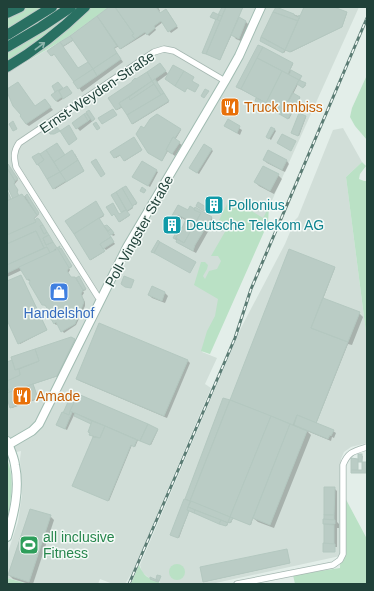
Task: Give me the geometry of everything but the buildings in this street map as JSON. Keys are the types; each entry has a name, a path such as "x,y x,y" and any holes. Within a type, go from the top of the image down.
{"highway":[{"path":"7,12 20,7"},
{"path":"7,35 52,7"},
{"path":"7,47 71,7"},
{"path":"7,67 26,56 50,38 85,7"}],"street":[{"name":"Poll-Vingster Straße","path":"8,443 32,431 39,424 140,224 239,56 261,7"},
{"name":"Ernst-Weyden-Straße","path":"14,150 19,143 154,52 164,49 174,51 225,81"},
{"path":"8,150 14,150 16,167 98,297 102,298"},
{"path":"7,537 13,517 17,486 15,463 8,443"},
{"path":"237,584 333,564 340,560 343,554 343,465 347,456 354,451 367,447"}],"shaded area":[{"path":"109,7 359,7 269,207 267,218 253,252 202,352 217,358 205,384 211,388 133,571 125,584 113,584 100,579 98,584 28,584 7,578 7,555 18,522 22,495 21,451 7,454 7,74 68,37"},
{"path":"343,128 362,162 346,177 367,340 367,443 351,447 344,452 341,459 340,556 211,584 163,584 149,578 142,572 140,565 241,328 285,244 295,220 298,217 333,130"}],"green space":[{"path":"28,7 44,7 7,30 7,16"},
{"path":"88,7 109,7 68,37 7,73 7,72"},
{"path":"74,10 53,31 7,65 7,52"},
{"path":"367,75 367,140 355,126 350,117 352,108"},
{"path":"362,162 366,166 360,174 359,179 367,181 367,340 346,177"},
{"path":"230,198 263,218 269,207 268,223 210,354 201,351 207,331 215,316 218,299 194,285 201,262 205,262 208,265 203,276 205,279 209,271 217,269 221,261 218,256 211,256 226,230 224,226 217,224"},
{"path":"7,459 12,482 7,520"},
{"path":"342,492 367,539 367,584 295,584 293,575 340,568"},
{"path":"174,564 180,564 185,569 183,578 180,580 174,580 169,575 169,569"},
{"path":"139,565 146,576 159,582 159,584 131,584"},
{"path":"7,578 28,584 7,584"}],"railway":[{"path":"129,584 235,338 251,289 367,18"}],"place":[{"name":"Truck Imbiss","path":"230,107"},
{"name":"Pollonius","path":"214,205"},
{"name":"Deutsche Telekom AG","path":"172,225"},
{"name":"Handelshof","path":"59,292"},
{"name":"Amade","path":"22,396"},
{"name":"all inclusive Fitness","path":"29,545"}]}
